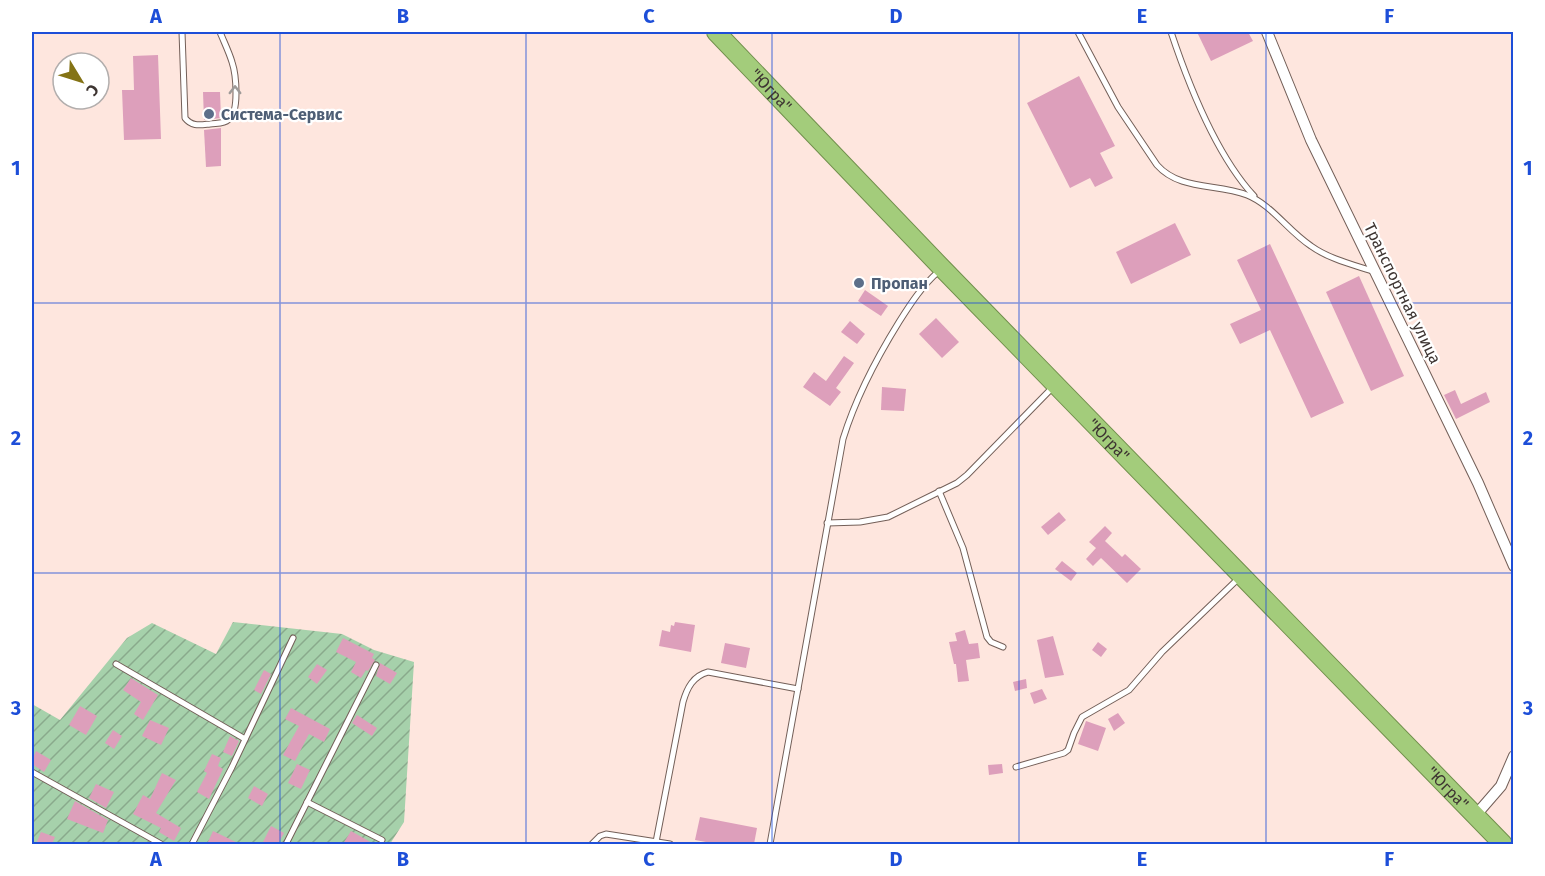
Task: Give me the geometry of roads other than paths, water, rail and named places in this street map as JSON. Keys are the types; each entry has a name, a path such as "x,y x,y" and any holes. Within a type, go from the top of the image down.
{"highway":[{"name":"\"Югра\"","path":"716,32 942,268 1503,844"}],"street":[{"name":"Транспортная улица","path":"1267,32 1311,140 1478,483 1514,566"},
{"path":"1475,816 1501,786 1514,756"}],"lane":[{"path":"182,32 185,118 189,123 196,125 226,122 233,117 235,110 235,74 232,60 220,32"},
{"path":"1078,32 1118,107 1165,174 1182,181 1241,193 1260,202"},
{"path":"1171,32 1199,103 1228,162 1245,186 1310,246 1376,273"},
{"path":"770,844 843,439 856,401 882,349 919,291 942,268"},
{"path":"827,523 860,522 888,517 967,476 1056,385"},
{"path":"939,491 963,548 987,637 991,642 1003,647"},
{"path":"1016,767 1068,750 1082,717 1129,690 1162,652 1242,576"},
{"path":"192,844 293,638"},
{"path":"116,664 245,739"},
{"path":"286,844 376,665"},
{"path":"656,842 683,702 695,678 708,672 798,689"},
{"path":"32,772 161,844"},
{"path":"307,802 382,840"},
{"path":"592,844 600,836 606,834 670,844"}],"place":[{"name":"Система-Сервис","path":"209,114"},
{"name":"Пропан","path":"859,283"}]}
